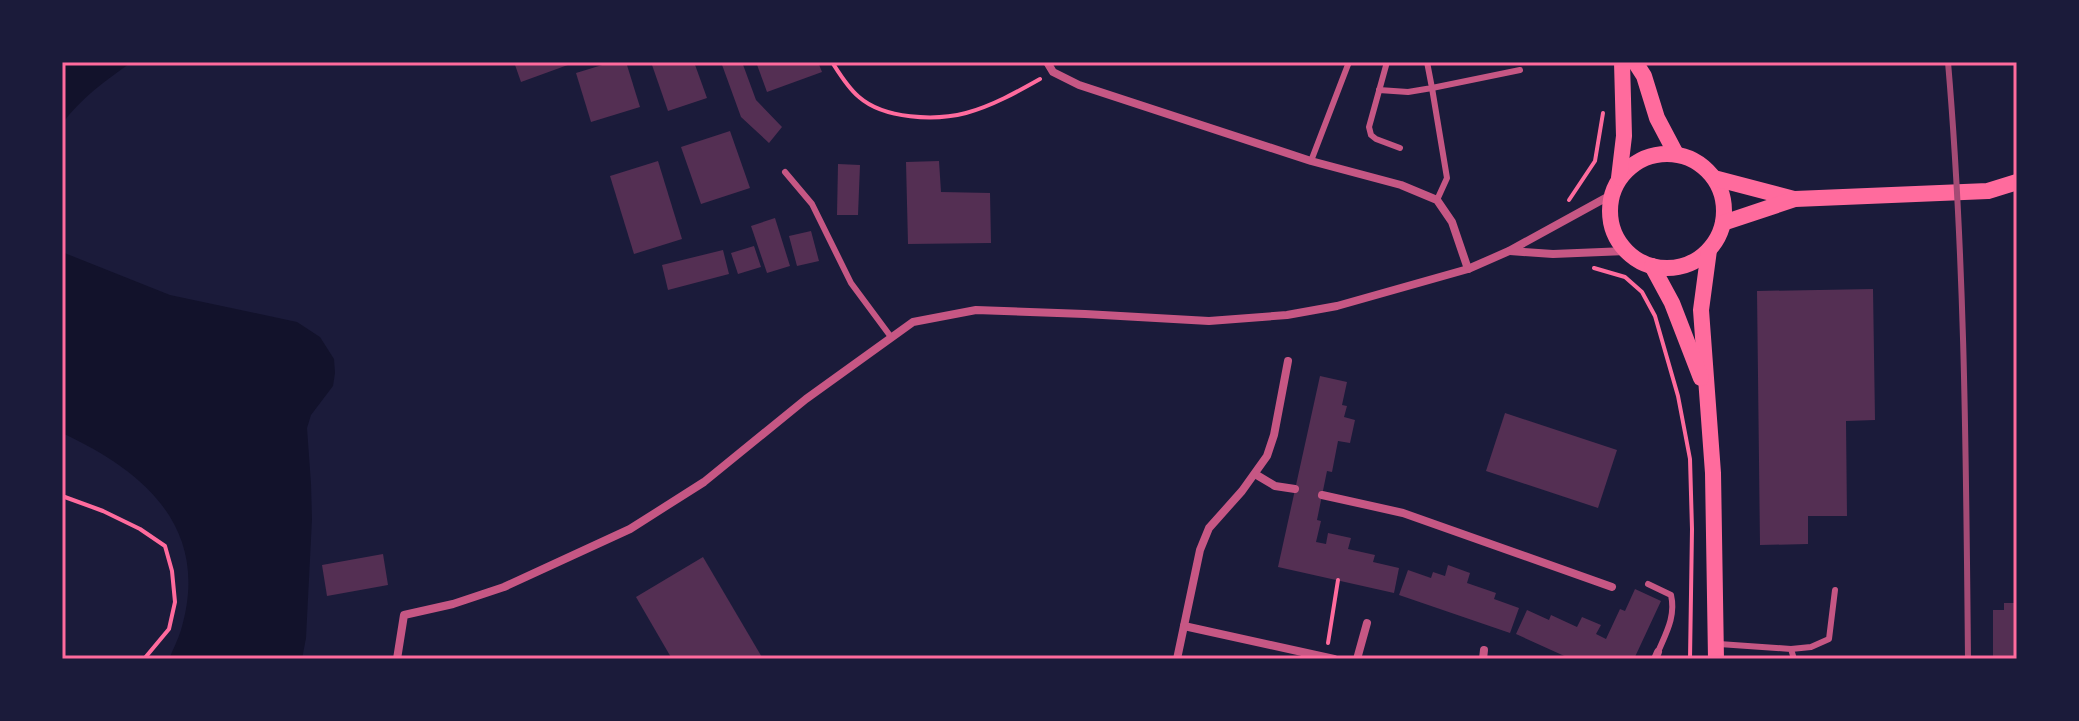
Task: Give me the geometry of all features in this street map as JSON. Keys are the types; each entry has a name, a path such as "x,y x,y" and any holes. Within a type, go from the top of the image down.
{"main road":[{"path":"1615,187 1629,167 1643,158 1659,154 1691,158 1714,178 1721,192 1723,223 1718,237 1697,260 1667,268 1638,261 1617,239 1609,210 1624,136 1622,62"},
{"path":"1635,62 1644,76 1657,118 1676,154"},
{"path":"1714,178 1795,199"},
{"path":"1723,223 1795,199 1988,191 2017,182"},
{"path":"1709,250 1701,310 1713,473 1716,651"},
{"path":"1652,266 1672,303 1708,398"}],"street":[{"path":"1047,62 1053,72 1079,85 1311,161 1401,185 1437,200 1452,222 1468,269"},
{"path":"397,659 404,615 453,604 504,587 630,529 704,482 806,399 913,322 976,310 1209,321 1287,315 1337,306 1468,269 1572,217 1615,187"},
{"path":"1509,251 1553,254 1626,251"},
{"path":"1177,659 1200,550 1209,528 1267,456 1288,361"},
{"path":"1255,474 1275,486 1295,489"},
{"path":"1322,495 1403,513 1612,587"},
{"path":"1357,659 1367,623"},
{"path":"1184,626 1330,658"}],"lane":[{"path":"1311,161 1349,62"},
{"path":"1387,62 1369,127 1376,139 1400,148"},
{"path":"1427,62 1447,178 1437,200"},
{"path":"1379,90 1408,92 1520,70"},
{"path":"785,172 812,204 851,283 891,337"},
{"path":"1648,584 1671,595 1673,604 1671,622 1656,656"},
{"path":"1716,651 1811,647 1829,639 1835,590"},
{"path":"1791,649 1794,659"}],"path":[{"path":"832,62 859,97 889,113 927,118 966,113 1053,72"},
{"path":"1572,217 1568,202 1595,161 1604,105"},
{"path":"1580,252 1586,266 1625,277 1642,292 1655,316 1678,396 1690,459 1690,659"},
{"path":"62,496 103,511 140,529 165,546 172,571 175,602 169,629 144,659"},
{"path":"1330,658 1338,580"}],"shaded area":[{"path":"62,62 132,62 86,98 62,124"},
{"path":"62,252 170,295 297,322 320,337 334,359 333,386 311,415 307,428 312,519 306,638 302,659 169,659 181,630 188,594 187,562 179,534 164,508 144,486 120,466 62,433"}],"building":[{"path":"514,62 576,62 521,82"},
{"path":"612,62 626,62 640,107 591,122 576,73"},
{"path":"651,62 694,62 707,98 668,111"},
{"path":"721,62 742,62 756,100 782,127 769,143 741,117"},
{"path":"756,62 818,62 822,72 767,92"},
{"path":"730,131 750,188 701,204 681,147"},
{"path":"658,161 682,239 634,254 610,176"},
{"path":"939,161 941,192 990,193 991,243 908,244 906,162"},
{"path":"838,164 860,165 858,215 837,215"},
{"path":"775,218 790,266 767,273 751,226"},
{"path":"811,231 819,261 797,266 789,236"},
{"path":"754,246 761,267 738,274 731,253"},
{"path":"723,250 729,274 668,290 662,265"},
{"path":"1873,289 1875,420 1846,421 1847,516 1808,516 1808,544 1760,545 1757,291"},
{"path":"1320,376 1347,382 1342,405 1347,406 1344,417 1355,420 1350,443 1338,441 1332,472 1327,471 1316,542 1326,544 1328,533 1351,538 1348,549 1375,555 1373,562 1399,568 1394,593 1278,567"},
{"path":"1505,413 1617,450 1598,508 1486,471"},
{"path":"383,554 388,585 327,596 322,565"},
{"path":"703,557 763,659 672,659 636,597"},
{"path":"1448,565 1470,573 1467,583 1496,593 1494,599 1519,608 1510,633 1399,595 1408,570 1431,578 1433,572 1445,576"},
{"path":"1635,589 1661,601 1634,659 1571,659 1516,634 1527,610 1549,620 1551,615 1577,627 1582,617 1601,625 1596,634 1606,639 1620,609 1625,611"},
{"path":"2004,603 2017,603 2017,659 1993,659 1993,610 2004,610"}],"railway":[{"path":"1948,62 1961,286 1968,659"}]}
